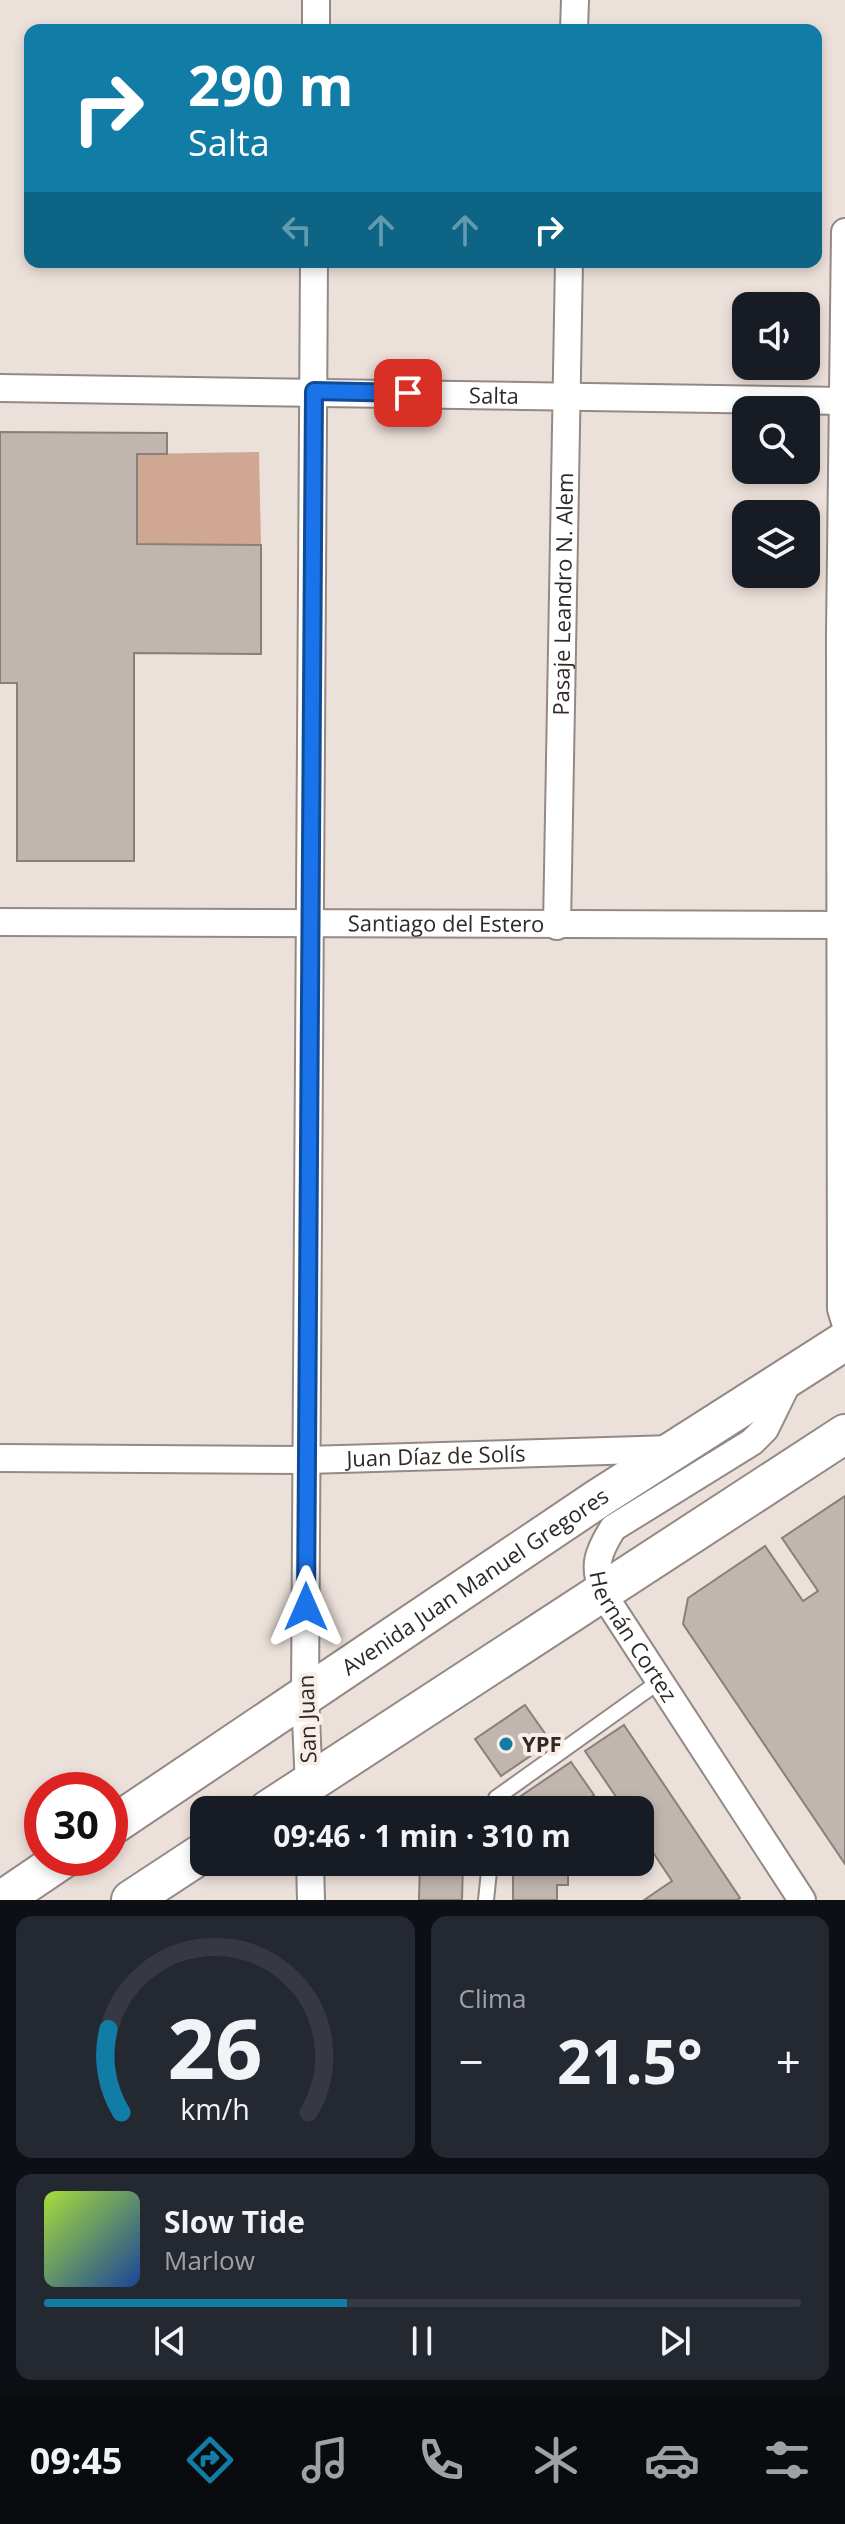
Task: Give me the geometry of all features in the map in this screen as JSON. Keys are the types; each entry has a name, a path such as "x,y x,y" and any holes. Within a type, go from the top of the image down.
{"main road":[{"name":"Avenida Juan Manuel Gregores","path":"128,1815 599,1498 845,1341"},
{"path":"310,1796 603,1594 845,1434"},
{"path":"131,1900 190,1861"},
{"path":"2,1900 37,1876"}],"street":[{"path":"316,0 316,24"},
{"path":"574,24 575,0"},
{"path":"845,232 841,1309 845,1322"},
{"name":"San Juan","path":"310,1796 305,1696 314,268"},
{"name":"Pasaje Leandro N. Alem","path":"557,926 569,268"},
{"name":"Salta","path":"0,388 844,401"},
{"name":"Santiago del Estero","path":"0,922 842,925"},
{"name":"Hernán Cortez","path":"790,1378 765,1429 752,1442 613,1528 601,1547 595,1571 603,1594 802,1900"},
{"name":"Juan Díaz de Solís","path":"0,1458 307,1460 678,1449"},
{"path":"310,1876 311,1900"}],"lane":[{"path":"499,1796 660,1681"},
{"path":"486,1900 489,1876"}],"shaded area":[{"path":"259,452 261,545 137,544 137,454"}],"building":[{"path":"0,432 167,433 167,454 137,454 137,544 261,545 261,654 134,653 134,861 17,861 17,683 0,683"},
{"path":"845,1496 845,1864 683,1624 688,1598 765,1546 803,1601 818,1591 782,1538"},
{"path":"525,1705 551,1742 501,1776 475,1739"},
{"path":"624,1725 740,1898 644,1900 672,1881 654,1854 654,1796 616,1796 585,1751"},
{"path":"571,1762 594,1795 593,1796 521,1796"},
{"path":"420,1876 463,1876 462,1900 419,1900"},
{"path":"513,1876 568,1876 568,1885 557,1885 557,1900 513,1900"}],"place":[{"name":"YPF","path":"506,1744"}],"route":[{"path":"306,1607 314,391 408,393"}]}
